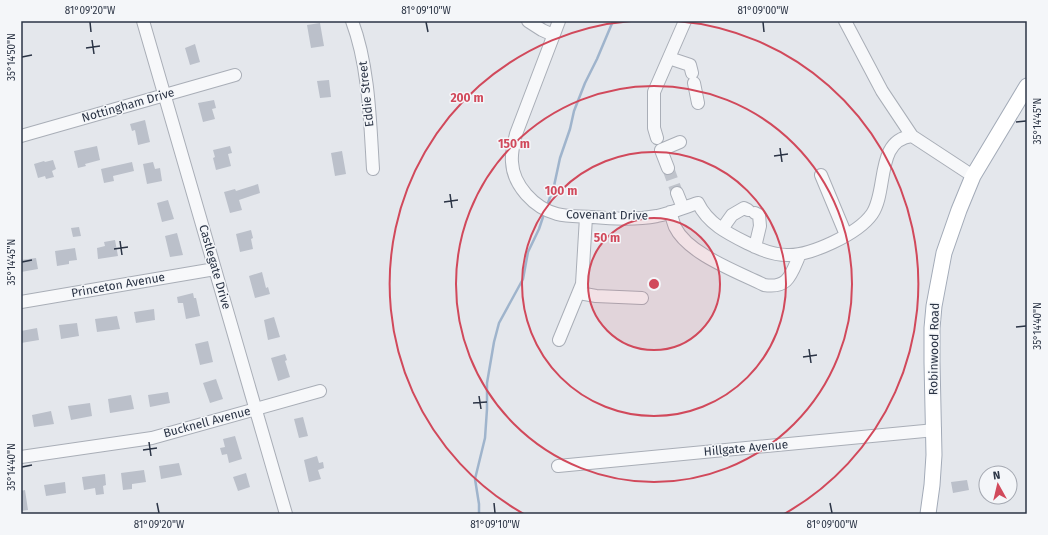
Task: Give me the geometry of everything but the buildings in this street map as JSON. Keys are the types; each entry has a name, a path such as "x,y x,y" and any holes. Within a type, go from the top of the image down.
{"main road":[{"name":"Robinwood Road","path":"928,514 932,485 935,430 932,362 934,306 941,266 950,232 973,176 1027,86"}],"street":[{"name":"Castlegate Drive","path":"143,21 286,514"},
{"name":"Eddie Street","path":"352,21 363,58 367,89 373,169"},
{"path":"528,21 553,35"},
{"name":"Covenant Drive","path":"558,21 512,148 512,162 515,176 522,189 531,199 543,208 557,214 586,217 636,218 659,216 698,203 701,210 710,221 755,247 772,254 800,254 814,250 846,235 863,224 873,213 878,200 882,186 886,158 894,145 905,137 912,136"},
{"path":"657,138 654,128 654,92 685,21"},
{"path":"845,21 882,91 912,136 973,176"},
{"path":"669,58 690,65 698,103"},
{"name":"Nottingham Drive","path":"21,136 235,75"},
{"path":"668,168 661,150 680,142"},
{"path":"821,175 846,235"},
{"path":"677,193 683,208"},
{"path":"722,229 732,215 744,208 752,211 759,215 760,226 755,247"},
{"path":"670,212 675,227 684,239 699,252 764,285 774,287 783,284 791,274 800,254"},
{"path":"559,340 582,284 586,217"},
{"name":"Princeton Avenue","path":"21,302 215,269"},
{"path":"579,293 596,296 642,298"},
{"name":"Bucknell Avenue","path":"21,457 152,438 320,391"},
{"name":"Hillgate Avenue","path":"558,466 935,430"}],"waterway":[{"path":"548,203 574,111 613,21"},
{"path":"479,514 475,479 485,438 487,383 494,342 499,323 523,279 528,252 543,217"}],"tunnel":[{"path":"668,168 677,193"}]}
